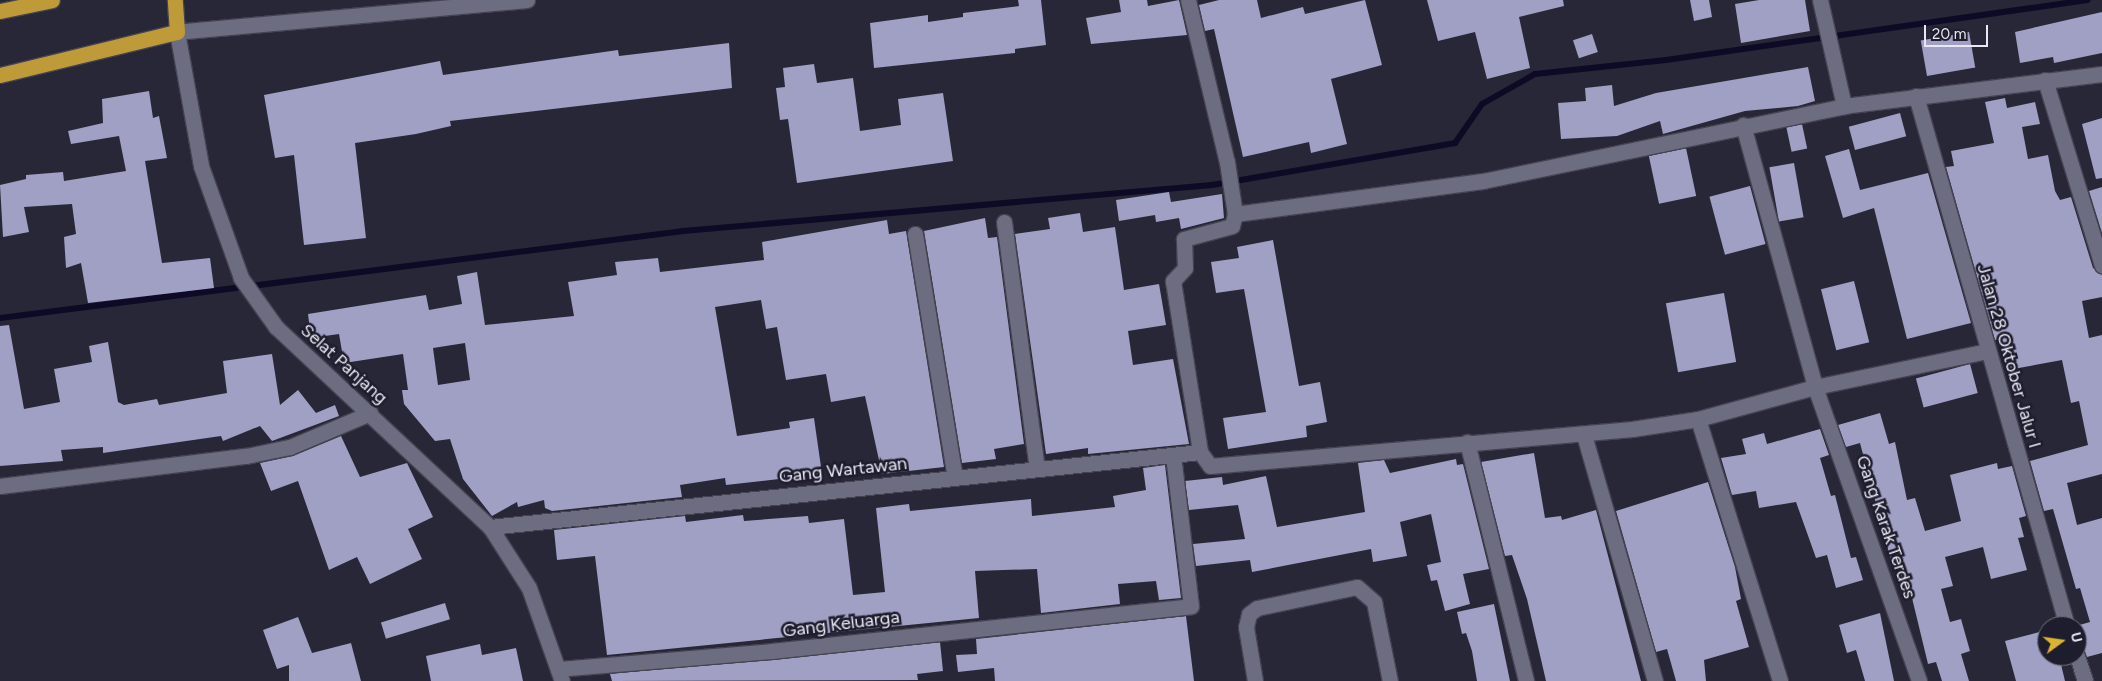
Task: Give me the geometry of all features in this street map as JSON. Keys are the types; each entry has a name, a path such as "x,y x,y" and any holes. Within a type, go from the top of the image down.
{"highway":[{"path":"0,11 52,0"},
{"path":"0,74 178,32 175,0"}],"street":[{"path":"178,32 527,0"},
{"path":"1188,0 1227,162 1234,214 1232,226 1184,239 1185,268 1173,281 1200,452 1204,463 1218,468 1467,442 1584,435 1698,419 1815,386 1987,351"},
{"path":"1820,0 1844,106"},
{"name":"Selat Panjang","path":"178,32 201,166 241,278 276,327 490,527 529,588 560,675"},
{"path":"1234,214 1483,181 1844,106 2102,74"},
{"path":"2045,80 2102,265"},
{"name":"Jalan 28 Oktober Jalur I","path":"1916,96 1987,351 2064,616"},
{"name":"Gang Karak Terdes","path":"1743,126 1815,386 1919,681"},
{"path":"1004,222 1037,469"},
{"path":"915,234 955,477"},
{"path":"0,486 246,456 290,447 370,414"},
{"path":"1698,419 1780,681"},
{"path":"1584,435 1655,681"},
{"path":"1467,442 1526,681"},
{"name":"Gang Wartawan","path":"490,527 1200,452"},
{"name":"Gang Keluarga","path":"560,675 1191,606 1172,456"},
{"path":"1255,681 1246,627 1249,614 1257,608 1356,587 1374,602 1390,681"},
{"path":"2080,666 2085,681"}],"building":[{"path":"1018,0 1041,0 1046,45 1015,49 1015,53 874,68 870,23 928,15 928,22 963,17 963,13 1019,6"},
{"path":"1119,0 1147,0 1148,6 1179,0 1187,35 1091,44 1086,18 1121,12"},
{"path":"1219,0 1257,0 1261,18 1303,7 1305,14 1365,0 1382,65 1331,79 1347,144 1311,153 1309,142 1243,157 1214,29 1205,31 1199,5"},
{"path":"1427,0 1563,0 1564,6 1519,17 1530,68 1487,79 1475,32 1438,41"},
{"path":"1690,0 1709,0 1712,17 1694,21"},
{"path":"1759,0 1805,0 1810,31 1741,43 1735,4"},
{"path":"2102,12 2102,53 2054,63 2053,57 2020,63 2015,32"},
{"path":"1969,32 1975,67 1927,76 1921,41"},
{"path":"1592,34 1598,52 1579,58 1573,40"},
{"path":"729,43 732,88 450,121 451,126 416,134 355,143 366,238 304,245 294,155 275,158 264,95 440,61 443,75 618,50 619,56"},
{"path":"814,64 817,83 853,78 860,131 901,125 898,99 943,93 953,161 797,183 788,119 780,120 776,88 785,87 783,68"},
{"path":"1808,67 1815,101 1798,106 1745,111 1663,134 1660,121 1617,136 1561,139 1558,103 1586,101 1585,88 1612,85 1614,106 1656,93"},
{"path":"149,91 153,118 159,116 167,158 145,161 162,263 210,258 214,288 88,303 81,263 66,268 64,237 76,234 72,204 24,207 29,232 3,237 0,185 26,179 26,175 63,172 64,181 126,171 119,136 71,144 68,131 103,123 102,99"},
{"path":"2005,98 2007,108 2035,102 2040,124 2022,127 2028,159 2048,155 2055,191 2060,200 2071,197 2093,268 2102,274 2102,297 2082,301 2089,338 2102,335 2102,474 2067,483 2077,525 2102,518 2102,653 2087,657 2087,623 2090,622 2080,588 2076,589 2053,509 2044,511 2030,461 2088,445 2079,401 2071,403 2062,360 2008,370 2002,339 1995,340 1946,167 1954,166 1951,151 1994,143 1985,102"},
{"path":"1900,113 1906,136 1855,150 1849,127"},
{"path":"2102,118 2102,178 2096,179 2082,124"},
{"path":"1802,124 1807,148 1792,152 1786,127"},
{"path":"1686,148 1696,196 1659,204 1649,156"},
{"path":"1849,149 1860,190 1928,173 1971,323 1907,339 1874,208 1843,218 1825,156"},
{"path":"1794,163 1804,217 1779,222 1769,167"},
{"path":"1750,186 1766,244 1725,255 1709,197"},
{"path":"2102,187 2102,233 2089,191"},
{"path":"1169,192 1171,202 1222,194 1224,218 1181,229 1179,218 1156,222 1155,215 1119,221 1116,200"},
{"path":"1080,213 1083,232 1115,227 1124,290 1159,284 1166,325 1128,331 1133,365 1173,359 1189,444 1088,454 1088,448 1046,454 1015,234 1050,229 1048,218"},
{"path":"985,218 988,238 997,237 1024,444 994,449 996,459 962,463 924,231"},
{"path":"887,220 889,234 906,231 944,467 882,474 865,396 831,402 826,374 786,380 777,327 766,329 761,300 715,307 737,436 790,428 789,422 814,418 822,474 726,485 725,478 680,485 682,497 552,511 545,508 544,500 518,507 517,502 492,516 463,479 450,439 435,441 404,404 402,390 408,390 403,354 344,363 339,334 311,338 308,314 426,295 429,310 462,304 457,276 477,272 485,325 574,316 568,282 617,275 615,262 658,258 660,272 764,260 762,242","holes":["465,343 470,380 438,385 433,348"]},
{"path":"1273,240 1299,386 1320,382 1327,422 1306,426 1307,437 1228,449 1223,418 1266,412 1244,289 1216,293 1211,262 1239,258 1237,247"},
{"path":"1854,281 1869,342 1836,350 1821,289"},
{"path":"1724,293 1736,362 1678,372 1666,303"},
{"path":"9,325 24,409 60,402 54,369 92,362 89,346 108,342 118,402 124,405 157,399 159,405 227,393 223,361 272,354 280,405 298,390 316,413 335,405 339,416 272,441 260,426 223,441 221,436 103,453 103,447 61,450 63,461 0,466 0,326"},
{"path":"1970,364 1978,393 1924,407 1916,378"},
{"path":"1880,413 1889,444 1895,442 1907,500 1915,498 1925,531 1961,521 1950,475 1997,463 1998,469 2012,466 2026,516 2019,518 2024,537 2018,538 2027,570 1991,579 1983,547 1945,557 1953,586 1941,589 1950,622 1961,619 1970,651 1961,654 1969,681 1942,681 1936,662 1928,664 1912,598 1906,600 1897,567 1893,568 1860,443 1846,447 1838,425"},
{"path":"1820,429 1829,455 1820,458 1831,496 1835,495 1851,558 1856,557 1863,580 1836,588 1827,555 1816,558 1796,502 1759,508 1756,491 1732,495 1721,458 1746,454 1742,439 1764,433 1767,444"},
{"path":"341,436 360,477 407,463 433,517 408,529 422,559 370,584 357,557 329,570 298,481 271,491 260,463 293,456"},
{"path":"1534,453 1545,518 1561,516 1562,520 1596,510 1641,681 1546,681 1527,599 1512,555 1505,556 1481,462"},
{"path":"1456,459 1457,465 1463,464 1489,569 1463,574 1470,604 1445,611 1437,580 1431,581 1427,565 1441,562 1431,514 1400,522 1407,556 1373,562 1371,549 1252,572 1250,560 1196,566 1193,544 1245,539 1238,505 1189,510 1185,481 1222,477 1223,485 1266,476 1277,527 1365,512 1358,463 1384,460 1390,473"},
{"path":"1165,465 1181,598 1159,600 1156,581 1118,584 1120,604 1041,613 1037,569 975,571 979,618 607,655 595,556 557,560 554,530 685,516 686,522 743,515 744,521 808,516 809,523 844,519 853,595 885,592 876,508 909,504 910,511 1031,499 1032,516 1115,507 1113,496 1146,490 1143,468"},
{"path":"1708,482 1735,567 1741,599 1736,601 1749,647 1704,660 1706,681 1676,681 1667,649 1656,652 1616,511"},
{"path":"445,603 450,619 386,639 381,623"},
{"path":"1494,604 1510,681 1477,681 1472,651 1466,633 1462,634 1457,612"},
{"path":"1880,613 1894,681 1865,681 1856,650 1847,653 1839,625"},
{"path":"1186,616 1194,681 995,681 994,668 958,672 956,655 977,654 976,639"},
{"path":"298,617 312,653 351,643 361,681 289,681 289,665 277,669 263,630"},
{"path":"2037,633 2037,666 2061,666 2065,681 2016,681 2005,641"},
{"path":"940,642 943,671 917,674 918,680 612,681 610,674"},
{"path":"480,644 482,655 516,648 523,681 431,681 426,656"}],"waterway":[{"path":"0,318 683,231 1212,185 1455,143 1482,104 1535,74 1666,60 2088,0"}]}
